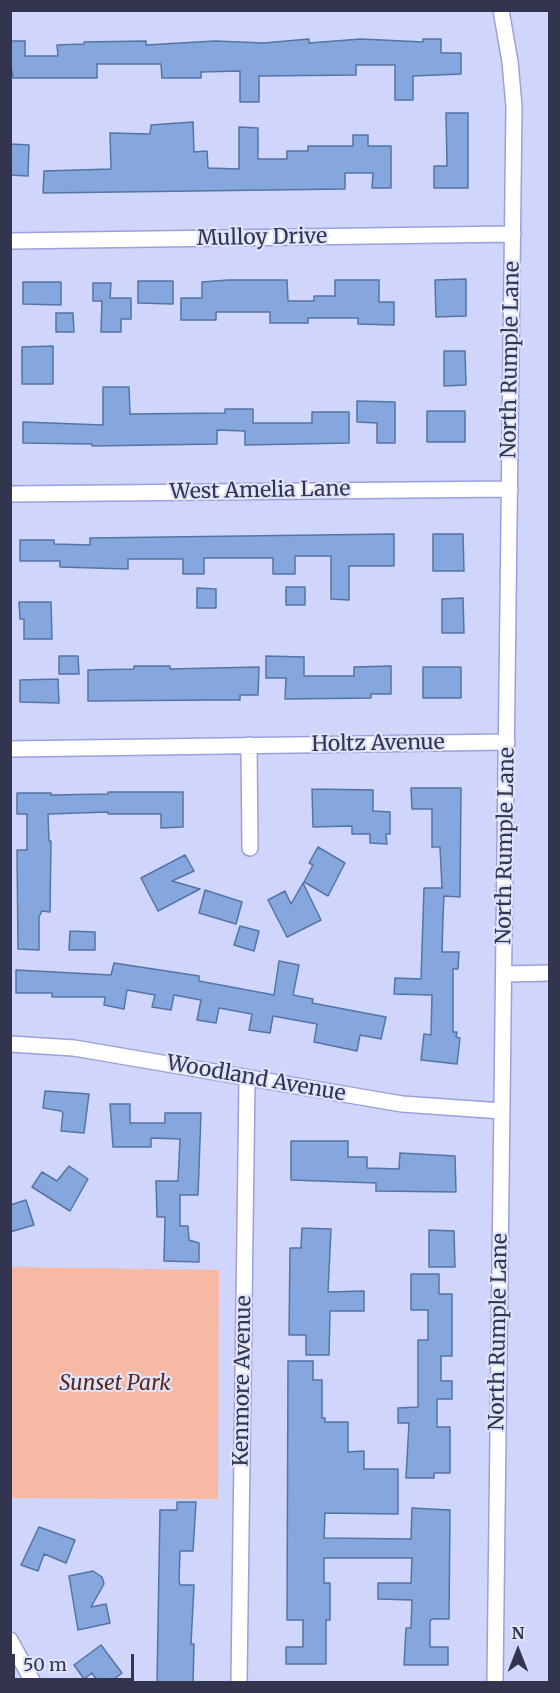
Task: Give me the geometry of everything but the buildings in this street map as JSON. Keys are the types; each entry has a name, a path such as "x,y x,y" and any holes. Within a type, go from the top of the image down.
{"street":[{"name":"North Rumple Lane","path":"495,1683 514,106 510,62 501,10"},
{"name":"Mulloy Drive","path":"10,241 513,234"},
{"name":"West Amelia Lane","path":"10,494 510,489"},
{"name":"Holtz Avenue","path":"10,749 507,742"},
{"path":"249,745 250,848"},
{"path":"505,974 549,973"},
{"name":"Woodland Avenue","path":"10,1044 74,1048 402,1104 502,1110"},
{"name":"Kenmore Avenue","path":"239,1683 247,1078"},
{"path":"10,1640 33,1683"}],"green space":[{"name":"Sunset Park","path":"11,1267 219,1270 218,1499 11,1498"}]}
